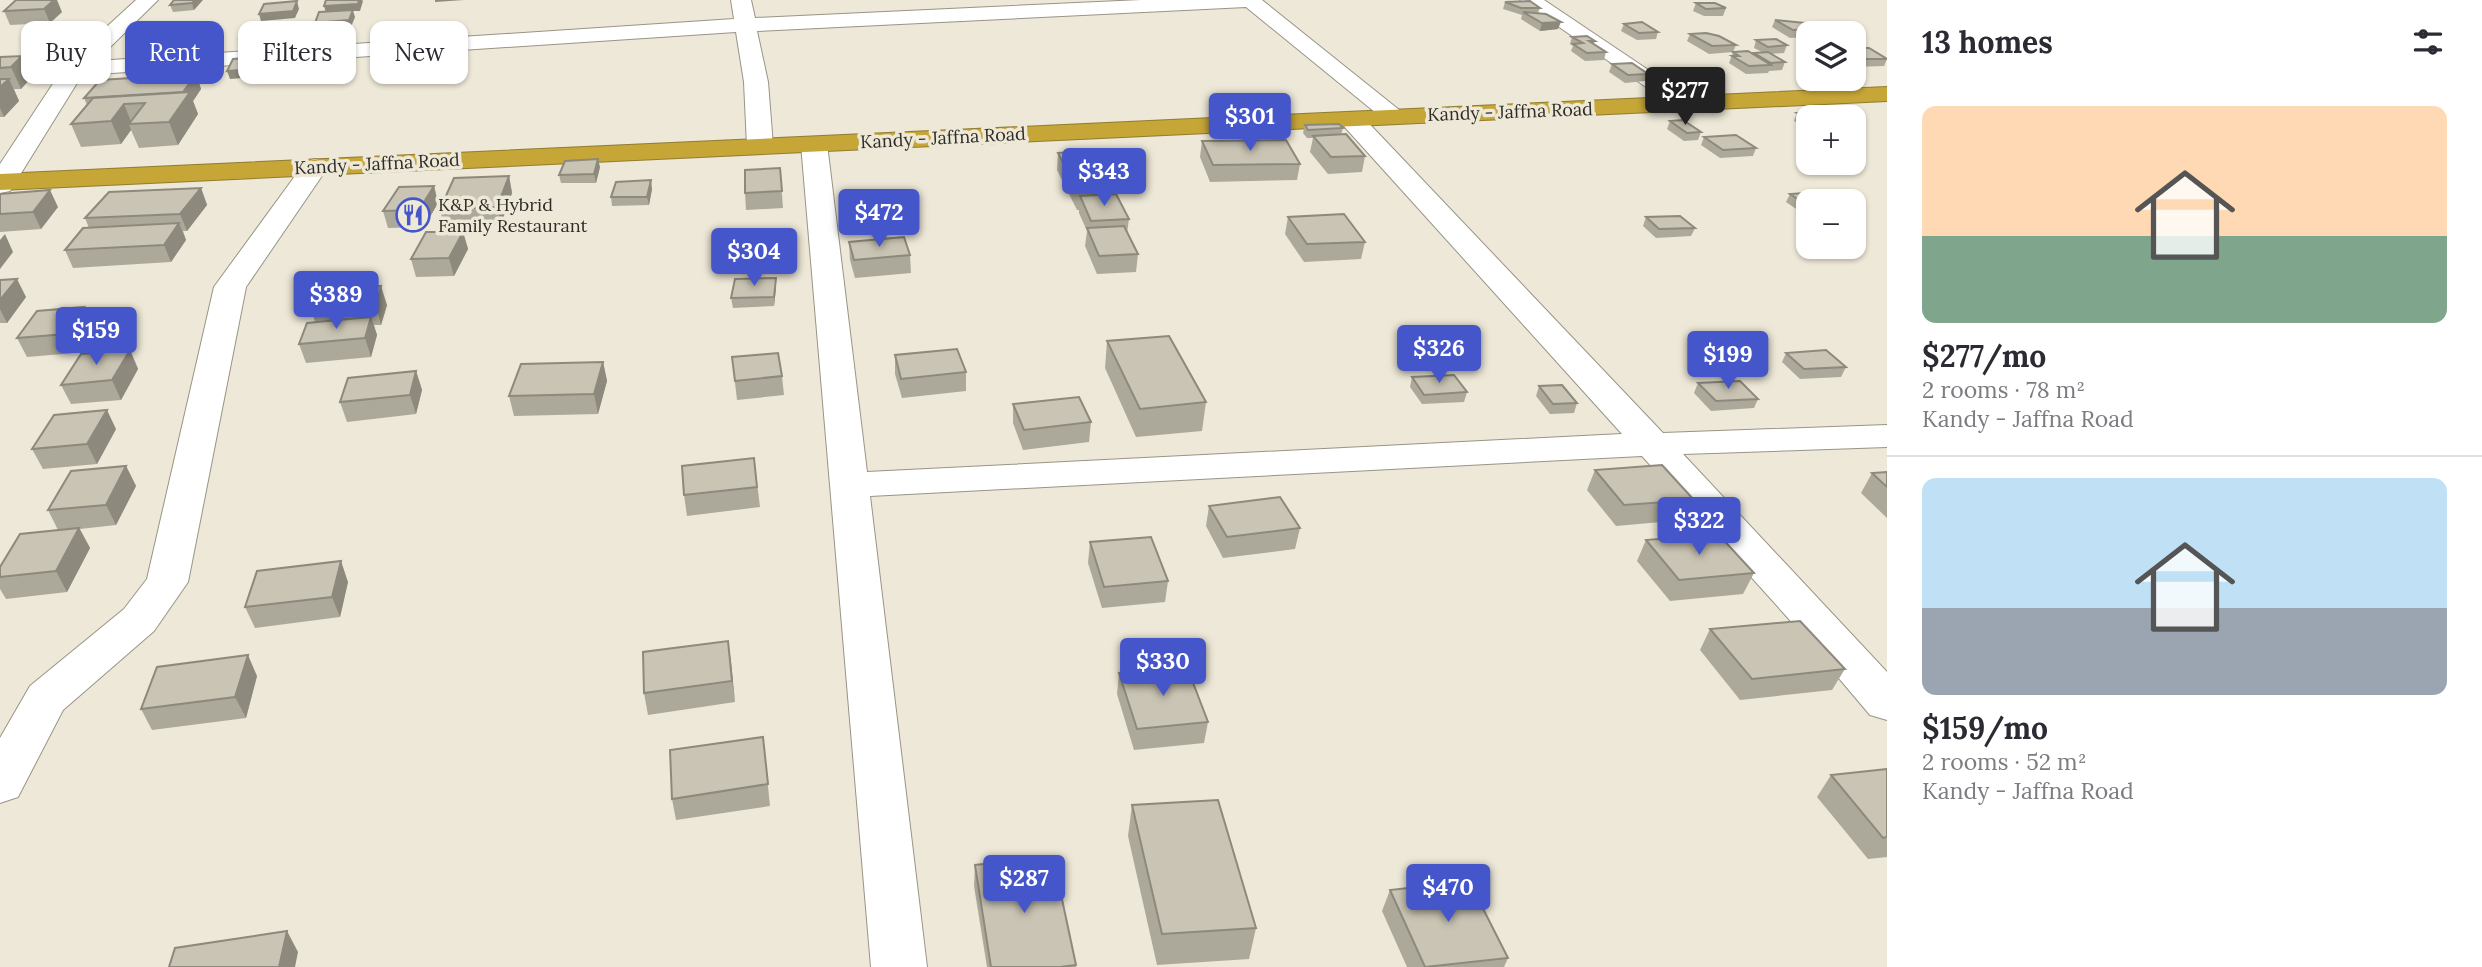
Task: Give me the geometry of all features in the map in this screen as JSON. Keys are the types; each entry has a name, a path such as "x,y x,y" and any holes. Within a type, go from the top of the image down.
{"highway":[{"name":"Kandy - Jaffna Road","path":"1,183 1887,94"}],"street":[{"path":"111,34 148,0"},
{"path":"741,0 756,82 760,146"},
{"path":"111,67 746,24 1249,0 1396,117"},
{"path":"1530,0 1687,104"},
{"path":"1,183 64,84"},
{"path":"1351,119 1887,703"},
{"path":"814,144 898,967"},
{"path":"0,783 46,698 139,620 167,582 230,287 315,167"},
{"path":"849,485 1652,444 1887,436"}],"building":[{"path":"16,0 54,0 44,9 4,11"},
{"path":"174,0 195,0 192,3 170,5"},
{"path":"326,0 359,0 358,4 324,6"},
{"path":"297,1 293,11 259,14 264,4"},
{"path":"1530,1 1540,8 1521,8 1505,2"},
{"path":"1696,3 1715,3 1726,8 1706,9"},
{"path":"353,10 349,20 338,21 316,21 319,12"},
{"path":"1523,12 1546,14 1561,22 1542,23"},
{"path":"1775,20 1796,22 1796,30"},
{"path":"1642,22 1658,32 1639,33 1624,24"},
{"path":"1706,33 1736,45 1712,46 1690,34"},
{"path":"1587,36 1595,41 1589,41 1606,52 1587,53 1573,44 1583,43 1572,37"},
{"path":"1776,39 1787,45 1768,47 1756,40"},
{"path":"1866,48 1869,48 1887,59 1866,59"},
{"path":"1748,51 1771,65 1749,66 1732,56 1739,56 1733,52"},
{"path":"1768,52 1785,62 1771,63 1754,53"},
{"path":"21,56 11,67 0,68 0,57"},
{"path":"233,59 238,59 238,70 227,71"},
{"path":"1632,63 1648,74 1628,75 1612,64"},
{"path":"125,78 125,84 189,84 183,92 84,98 96,84 111,84 111,79"},
{"path":"0,79 9,79 0,87"},
{"path":"190,92 169,122 129,124 145,103 124,104 111,121 71,124 93,98"},
{"path":"1683,120 1701,132 1687,133 1670,121"},
{"path":"1339,124 1343,128 1308,130 1305,125"},
{"path":"1346,134 1365,156 1331,157 1313,136"},
{"path":"1736,135 1756,148 1723,150 1704,137"},
{"path":"1286,140 1300,164 1213,165 1202,141"},
{"path":"1095,151 1118,190 1079,193 1058,153"},
{"path":"598,159 594,174 559,175 565,161"},
{"path":"780,168 782,191 745,193 745,170"},
{"path":"509,176 497,207 440,209 454,178"},
{"path":"651,180 647,197 611,197 616,182"},
{"path":"434,186 419,210 383,211 399,187"},
{"path":"201,188 180,214 85,218 109,192"},
{"path":"50,190 33,212 0,214 0,194"},
{"path":"1116,194 1129,219 1091,221 1080,196"},
{"path":"1344,214 1365,242 1307,244 1288,217"},
{"path":"1680,216 1695,228 1659,229 1646,217"},
{"path":"179,223 164,245 65,250 83,228"},
{"path":"1124,226 1138,254 1099,256 1087,228"},
{"path":"426,232 463,232 449,258 411,259"},
{"path":"756,237 755,256 716,257 719,240"},
{"path":"904,237 910,255 854,260 849,242"},
{"path":"776,278 774,297 731,298 735,279"},
{"path":"17,279 0,300 0,280"},
{"path":"381,286 376,306 312,312 319,292"},
{"path":"84,307 66,334 17,338 37,311"},
{"path":"371,317 365,338 299,344 307,323"},
{"path":"1169,336 1206,402 1140,409 1107,341"},
{"path":"957,349 966,372 901,379 895,355"},
{"path":"130,350 112,380 61,385 81,354"},
{"path":"1826,350 1846,367 1804,369 1786,353"},
{"path":"778,353 782,376 735,381 732,357"},
{"path":"603,362 594,394 509,396 521,364"},
{"path":"416,371 410,395 340,402 348,378"},
{"path":"1454,375 1467,392 1424,395 1412,377"},
{"path":"1740,381 1758,399 1716,401 1698,383"},
{"path":"1562,385 1577,403 1553,404 1539,386"},
{"path":"1079,397 1091,422 1024,430 1013,404"},
{"path":"107,410 87,444 32,449 54,415"},
{"path":"754,458 757,487 684,495 682,466"},
{"path":"1662,465 1694,500 1624,505 1595,470"},
{"path":"126,466 106,505 48,510 71,471"},
{"path":"1887,472 1887,487 1872,473"},
{"path":"1280,497 1300,528 1227,537 1209,506"},
{"path":"79,528 56,571 0,577 0,567 20,534"},
{"path":"1718,534 1754,573 1679,580 1646,540"},
{"path":"1151,537 1168,581 1104,587 1090,542"},
{"path":"341,561 332,597 245,607 257,571"},
{"path":"1800,621 1845,669 1752,679 1710,629"},
{"path":"728,641 732,681 644,693 643,652"},
{"path":"248,655 235,697 141,709 157,667"},
{"path":"1187,667 1208,722 1137,729 1119,673"},
{"path":"763,737 768,784 672,799 670,750"},
{"path":"1887,769 1887,837 1883,838 1831,775"},
{"path":"1218,800 1256,928 1162,934 1132,805"},
{"path":"1053,857 1076,965 991,967 975,865"},
{"path":"1469,881 1508,958 1425,967 1390,890"},
{"path":"287,931 279,967 169,967 175,948"}],"place":[{"name":"K&P & Hybrid Family Restaurant","path":"413,215"}]}
